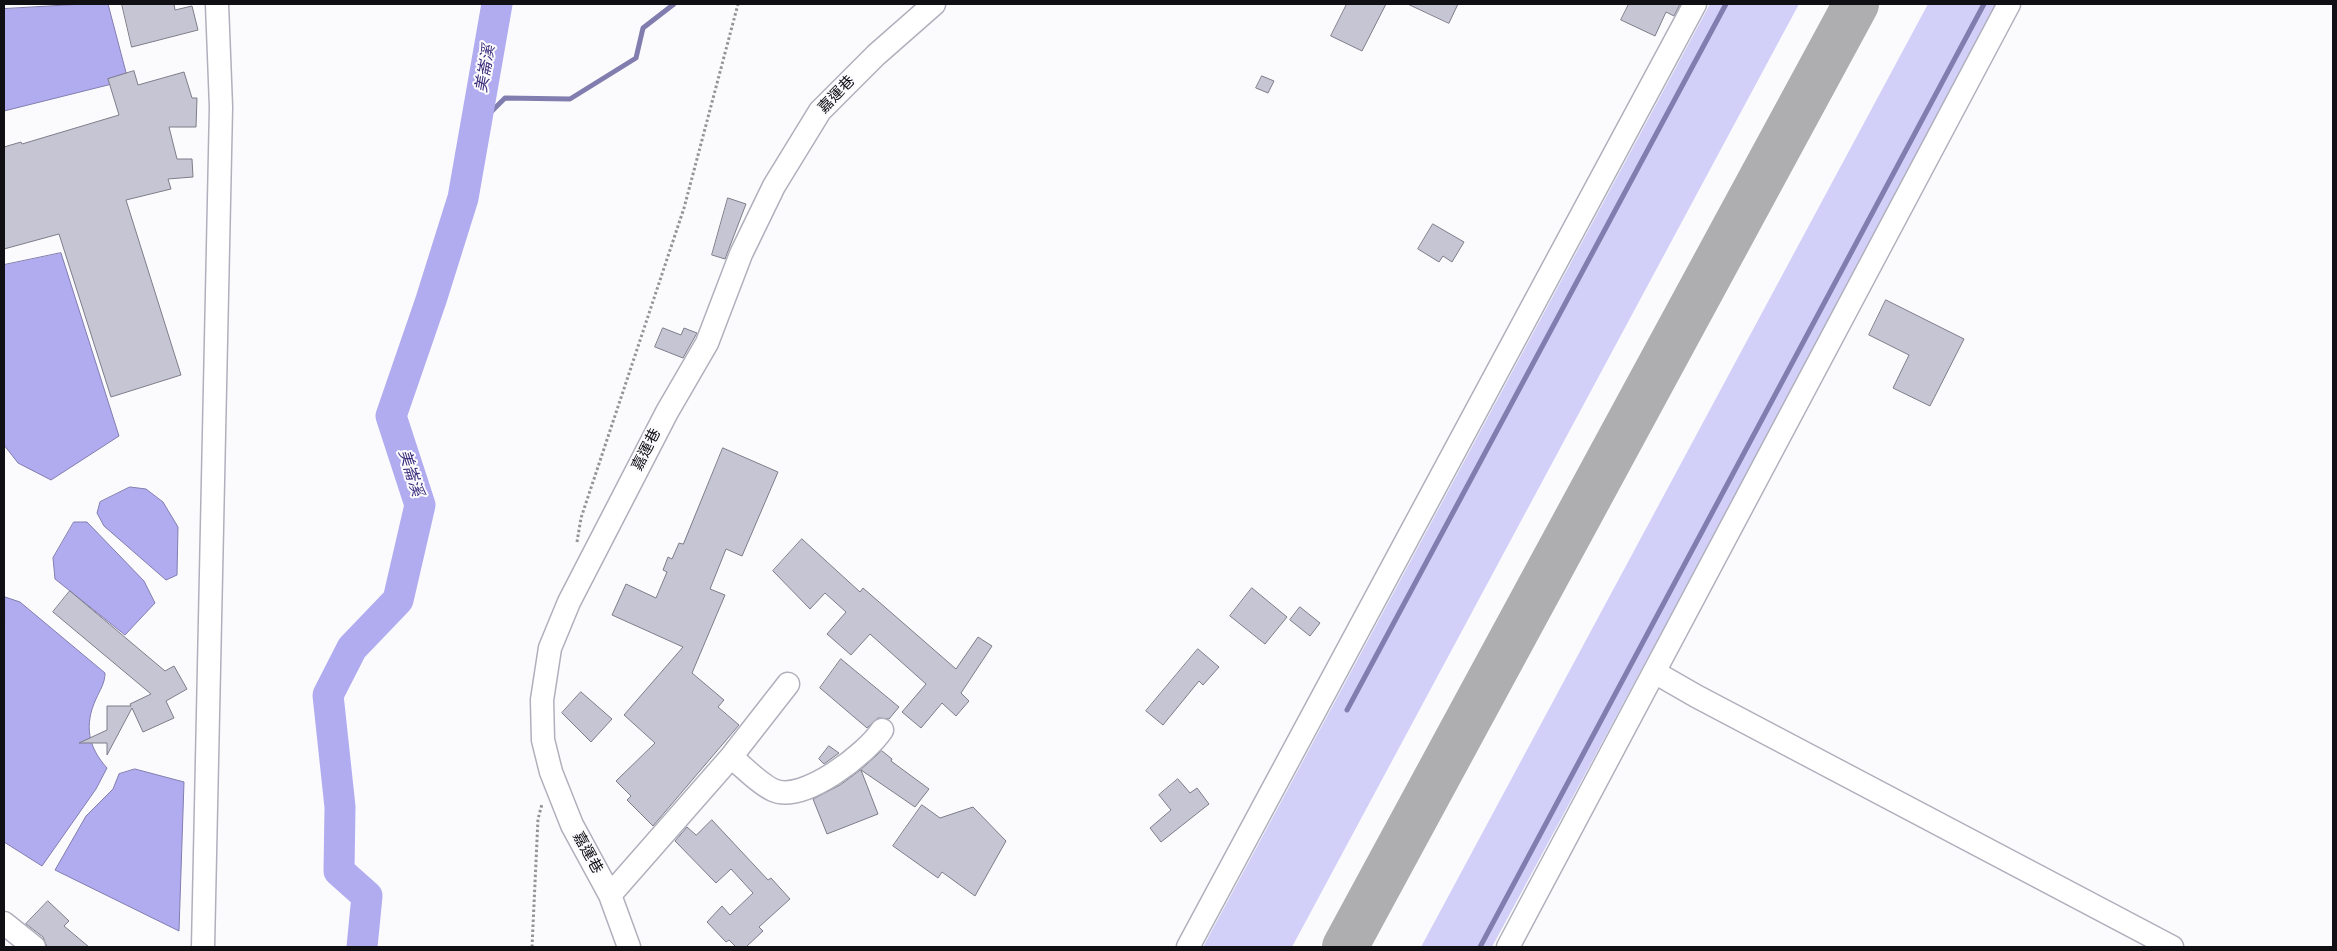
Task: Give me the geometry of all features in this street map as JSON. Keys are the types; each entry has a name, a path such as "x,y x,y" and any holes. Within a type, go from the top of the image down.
{"street":[{"path":"203,947 221,107 217,4"},
{"name":"嘉運巷","path":"628,947 610,895 572,825 551,772 543,740 542,700 550,648 568,602 667,412 706,343 741,254 774,186 820,110 876,55 934,4"},
{"path":"1188,947 1694,4"},
{"path":"1508,947 1656,672 2009,4"},
{"path":"1656,672 1696,696 2172,947"},
{"path":"610,895 731,757 788,684"},
{"path":"731,757 773,790 787,792 814,785 844,767 882,730"},
{"path":"4,923 34,947"}],"path":[{"path":"576,546 581,518 684,208 738,4"},
{"path":"532,947 538,819 543,800"}],"shaded area":[{"path":"108,4 128,80 4,111 4,9"},
{"path":"1710,4 1799,4 1292,947 1203,947"},
{"path":"1928,4 2000,4 1492,947 1421,947"},
{"path":"61,253 119,436 51,480 18,463 4,445 4,265"},
{"path":"130,487 146,489 163,502 178,527 177,575 166,580 104,526 97,513 100,502"},
{"path":"74,522 87,522 144,581 155,603 125,635 55,579 53,558"},
{"path":"5,597 20,602 105,673 103,683 92,709 89,727 92,744 107,768 96,789 42,866 4,842"},
{"path":"135,769 184,782 179,931 55,870 86,816 113,789 119,774"}],"building":[{"path":"122,4 174,4 175,10 192,6 198,30 132,47"},
{"path":"1347,4 1386,4 1362,51 1331,36"},
{"path":"1408,4 1458,4 1449,23"},
{"path":"1629,4 1680,4 1674,16 1666,12 1655,36 1621,20"},
{"path":"134,71 138,85 184,72 192,98 197,98 196,127 169,127 177,159 192,159 193,177 168,179 171,189 126,200 181,375 111,397 59,234 4,249 4,147 21,142 22,144 119,115 108,79"},
{"path":"1262,76 1274,81 1268,93 1256,88"},
{"path":"728,198 746,204 725,259 712,255"},
{"path":"1433,224 1464,242 1452,262 1443,256 1439,262 1418,249"},
{"path":"1886,300 1964,339 1930,406 1893,388 1909,355 1869,335"},
{"path":"663,328 681,335 684,328 697,333 683,358 655,347"},
{"path":"723,448 778,472 742,556 726,549 710,589 725,595 692,673 724,700 718,707 739,725 653,826 627,800 631,796 616,781 655,743 624,715 683,647 612,615 626,584 656,598 667,572 663,570 668,557 672,559 679,543 683,544"},
{"path":"802,539 860,592 863,588 956,669 978,637 992,646 961,693 969,701 956,716 942,703 921,728 902,712 926,684 870,634 851,655 827,634 846,612 825,593 810,609 773,571"},
{"path":"1252,588 1287,617 1265,644 1230,616"},
{"path":"70,591 165,671 174,666 187,689 166,701 174,718 143,732 132,708 107,755 107,743 79,743 107,730 107,706 131,706 130,704 151,694 53,612"},
{"path":"1300,607 1320,623 1310,636 1290,620"},
{"path":"1198,649 1219,667 1203,685 1199,681 1163,725 1146,711"},
{"path":"841,659 899,707 889,719 878,718 867,728 820,688"},
{"path":"581,692 612,719 591,742 562,713"},
{"path":"829,746 839,753 824,764 819,759"},
{"path":"882,751 892,759 891,761 929,789 915,807 861,770"},
{"path":"861,770 878,814 827,834 813,799 840,785"},
{"path":"1178,779 1190,793 1197,788 1209,804 1161,842 1150,828 1171,810 1159,795"},
{"path":"922,805 940,818 973,807 1006,841 975,896 942,872 938,878 893,846"},
{"path":"712,820 768,880 771,878 790,899 759,927 763,931 746,947 736,947 729,940 726,942 707,922 722,906 730,915 753,893 731,869 716,883 675,841 687,827 696,835"},
{"path":"48,901 69,921 64,926 89,947 47,947 43,937 26,924"}],"waterway":[{"name":"美崙溪","path":"362,947 367,896 339,871 340,807 328,695 352,648 398,600 420,505 391,416 431,300 463,198 497,4"},
{"path":"475,128 505,98 570,99 636,58 643,28 674,4"},
{"path":"1347,710 1726,4"},
{"path":"1480,947 1984,4"}],"taxiway":[{"path":"1345,947 1856,4"}]}
